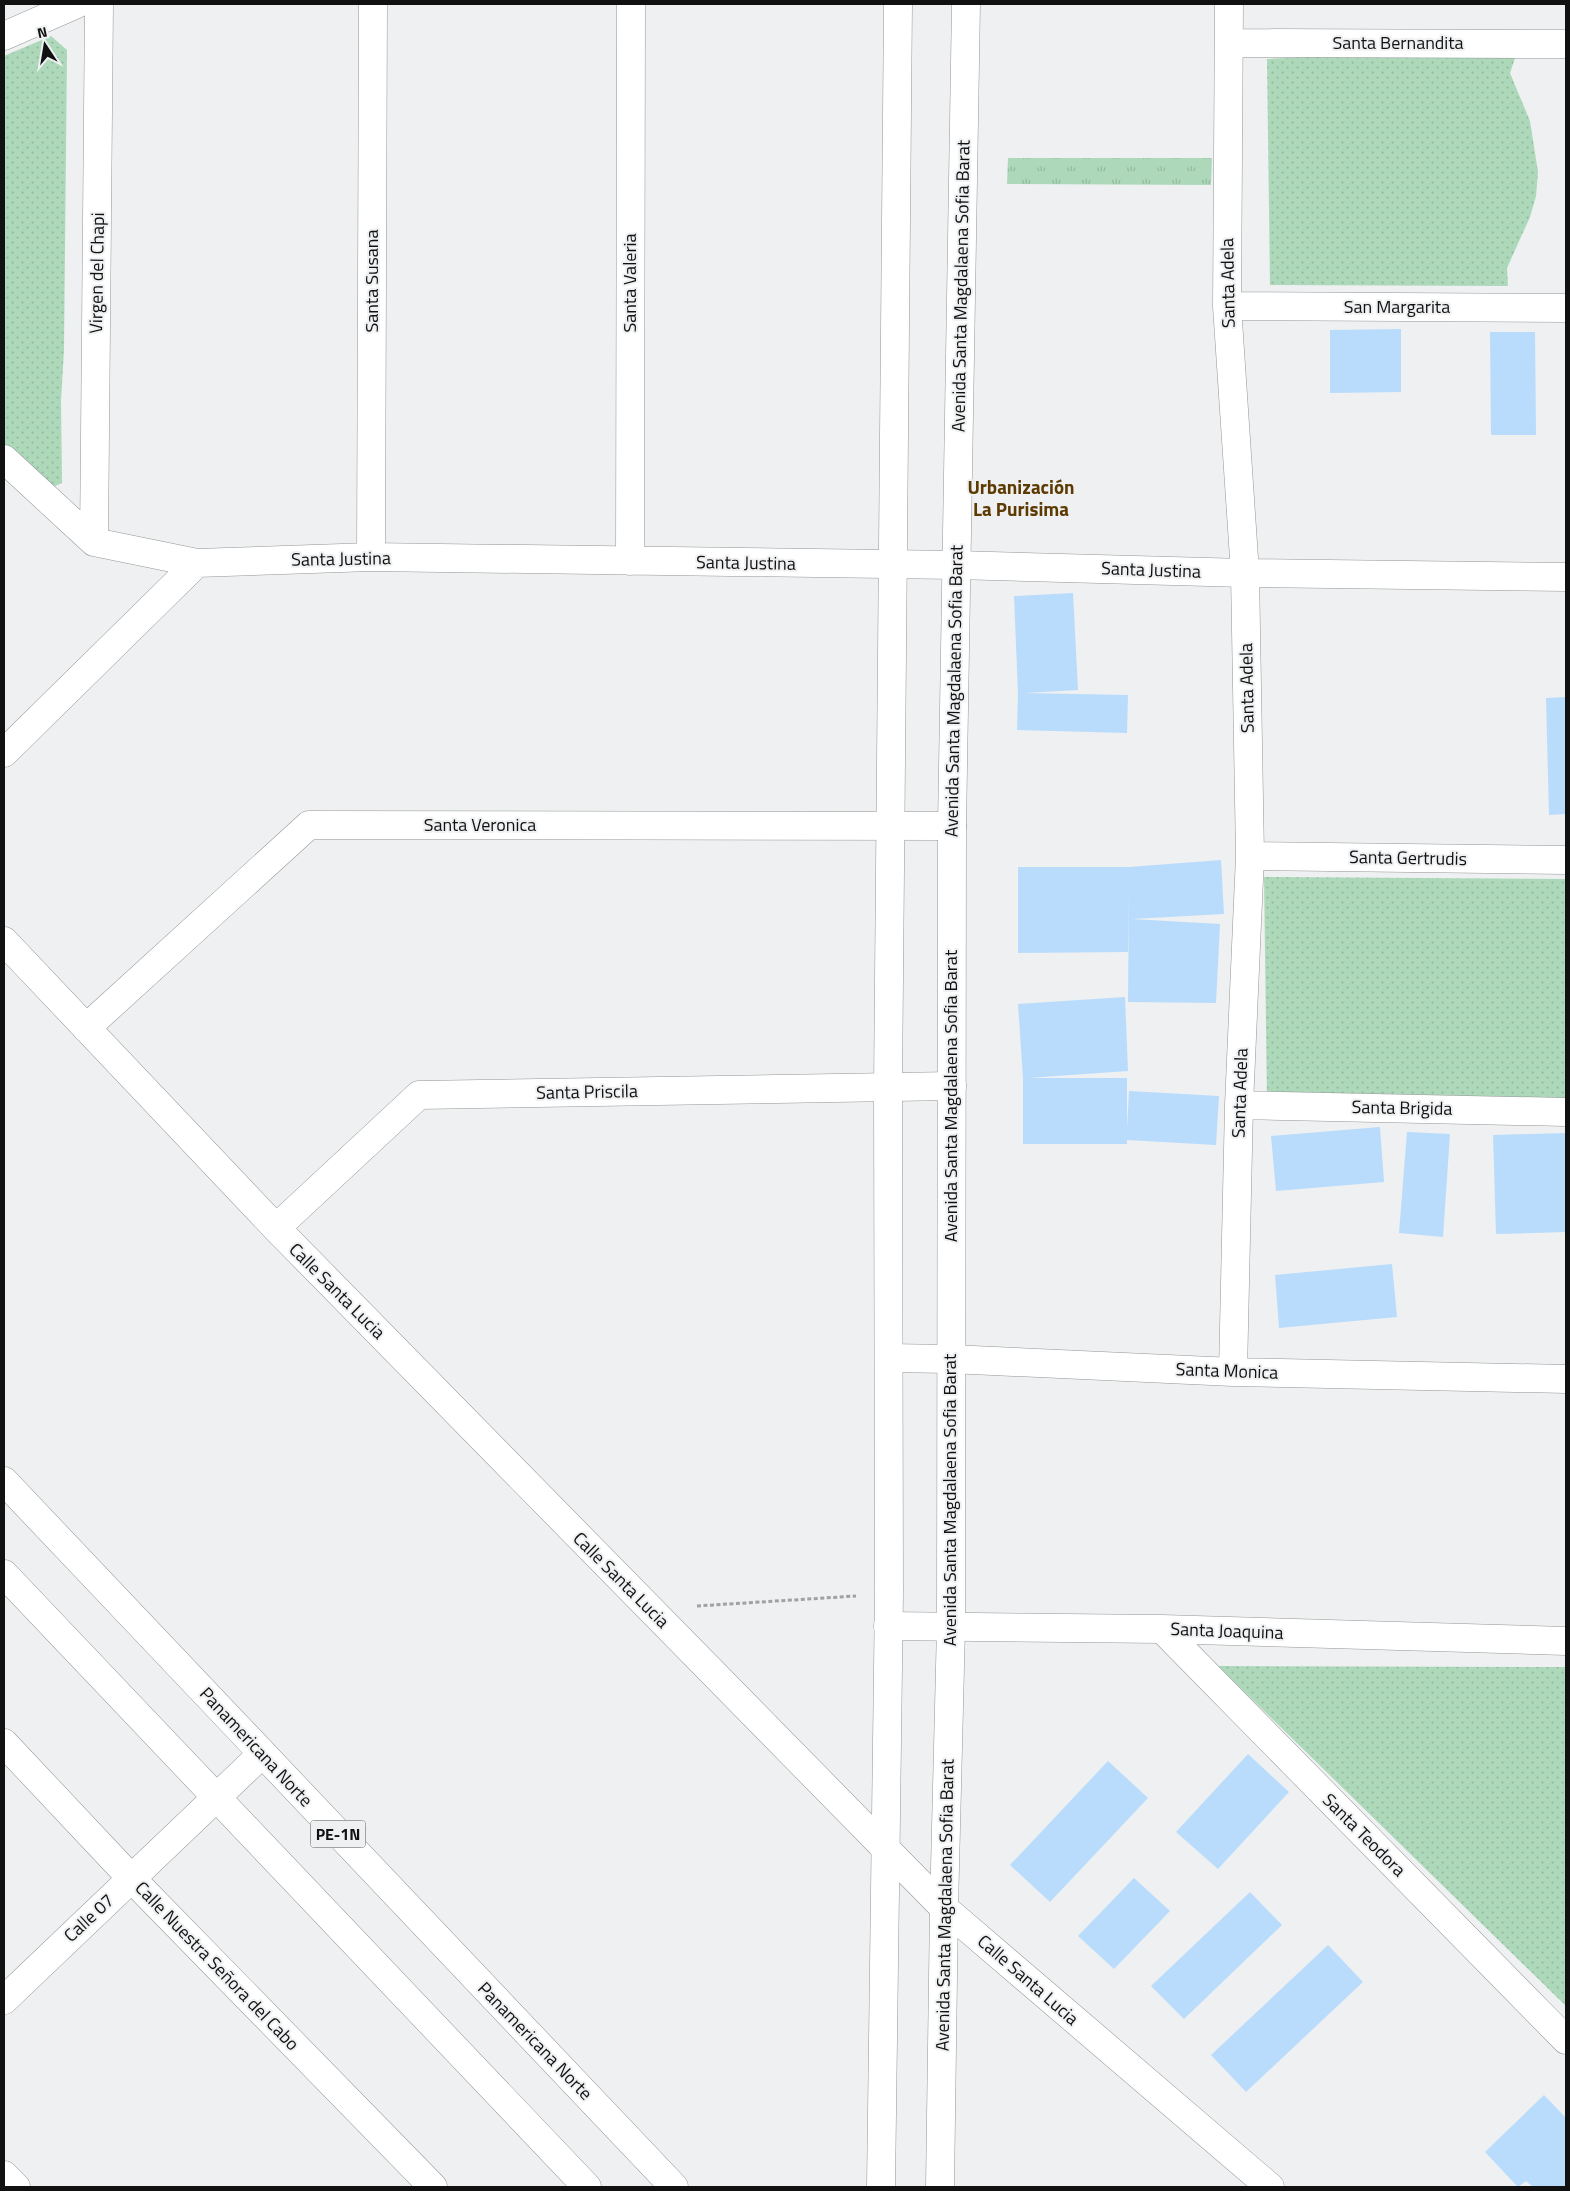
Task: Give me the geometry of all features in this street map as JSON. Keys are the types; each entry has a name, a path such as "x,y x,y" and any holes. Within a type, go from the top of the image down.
{"main road":[{"path":"4,36 77,4"},
{"name":"Virgen del Chapi","path":"94,542 99,4"},
{"name":"Santa Susana","path":"371,557 373,4"},
{"name":"Santa Valeria","path":"630,4 630,562"},
{"path":"881,2187 889,1594 888,1087 898,4"},
{"name":"Avenida Santa Magdalaena Sofia Barat","path":"940,2187 951,1627 952,826 966,4"},
{"name":"Santa Adela","path":"1229,4 1227,306 1245,573 1250,856 1238,1105 1233,1372"},
{"name":"Santa Bernandita","path":"1229,43 1566,44"},
{"name":"San Margarita","path":"1227,306 1566,308"},
{"path":"4,459 94,542"},
{"name":"Santa Justina","path":"94,542 197,563 371,557 956,565 1245,573 1566,578"},
{"path":"4,753 197,563"},
{"name":"Santa Veronica","path":"86,1028 309,825 952,826"},
{"name":"Santa Gertrudis","path":"1250,856 1566,860"},
{"name":"Calle Santa Lucia","path":"4,941 276,1228 944,1908 1270,2187"},
{"name":"Santa Priscila","path":"276,1228 419,1095 952,1086"},
{"name":"Santa Brigida","path":"1238,1105 1566,1112"},
{"name":"Santa Monica","path":"888,1358 950,1359 1233,1372 1566,1379"},
{"name":"Panamericana Norte","path":"4,1481 674,2187"},
{"path":"4,1574 587,2187"},
{"name":"Santa Joaquina","path":"888,1626 1162,1629 1566,1641"},
{"name":"Santa Teodora","path":"1162,1629 1566,2040"},
{"name":"Calle Nuestra Señora del Cabo","path":"4,1743 132,1879 433,2187"},
{"name":"Calle 07","path":"4,2000 262,1754"},
{"path":"4,2175 16,2187"}],"path":[{"path":"649,1608 889,1594"}],"green space":[{"path":"51,36 67,50 64,349 61,401 62,483 44,491 4,451 4,56"},
{"path":"1394,53 1516,55 1510,73 1530,121 1538,172 1536,196 1530,217 1507,268 1508,286 1270,285 1267,59"},
{"path":"1008,158 1212,158 1211,185 1007,184"},
{"path":"1264,877 1566,879 1566,1101 1267,1098"},
{"path":"1218,1666 1566,1667 1566,2006"}],"building":[{"path":"1401,329 1401,392 1330,393 1330,330"},
{"path":"1490,332 1535,332 1536,435 1491,435"},
{"path":"1073,593 1078,690 1024,693 1128,695 1127,733 1017,730 1018,693 1014,596"},
{"path":"1566,697 1566,814 1549,815 1546,698"},
{"path":"1221,860 1224,914 1132,919 1220,924 1216,1003 1128,1002 1129,889 1128,952 1018,953 1018,867 1129,867"},
{"path":"1125,997 1128,1071 1028,1078 1127,1078 1127,1129 1129,1091 1219,1096 1216,1145 1127,1140 1127,1144 1023,1144 1023,1078 1018,1004"},
{"path":"1380,1127 1384,1182 1276,1191 1271,1136"},
{"path":"1407,1132 1450,1134 1443,1237 1399,1233"},
{"path":"1566,1133 1566,1232 1496,1234 1493,1135"},
{"path":"1392,1264 1397,1317 1279,1328 1275,1275"},
{"path":"1248,1754 1289,1792 1218,1869 1176,1832"},
{"path":"1108,1761 1148,1798 1050,1902 1010,1865"},
{"path":"1134,1878 1170,1911 1114,1969 1078,1936"},
{"path":"1250,1892 1282,1925 1184,2019 1151,1986"},
{"path":"1328,1945 1363,1982 1246,2092 1211,2055"},
{"path":"1544,2095 1566,2118 1566,2187 1533,2187 1526,2181 1518,2187 1485,2152"}],"district":[{"name":"Urbanización La Purisima","path":"1021,498"}]}
